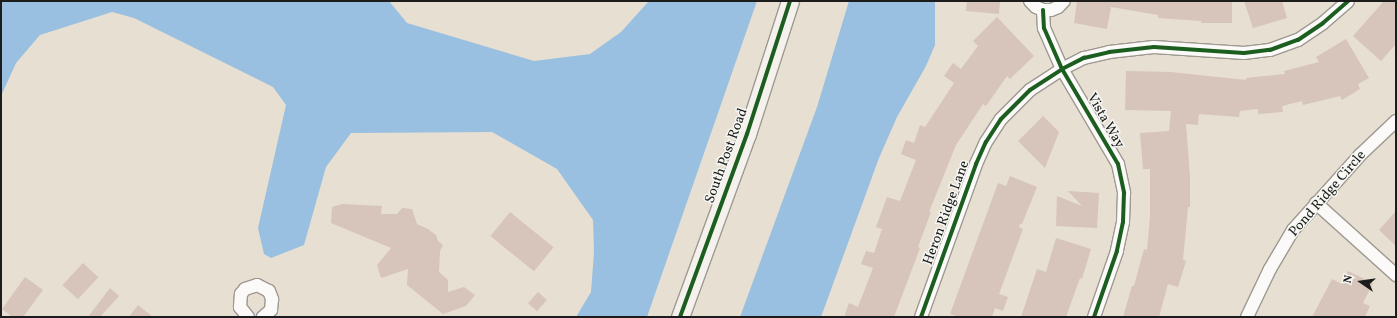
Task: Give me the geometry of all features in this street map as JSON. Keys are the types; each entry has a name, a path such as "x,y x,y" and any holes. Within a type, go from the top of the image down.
{"street":[{"name":"South Post Road","path":"680,317 747,134 790,1"},
{"path":"1030,1 1036,7 1043,10 1051,10 1058,7 1064,1"},
{"name":"Heron Ridge Lane","path":"921,317 976,164 986,142 1001,120 1030,90 1062,69 1084,58 1109,52 1154,47 1244,53 1270,50 1298,40 1322,23 1348,1"},
{"name":"Vista Way","path":"1043,10 1044,28 1062,69 1118,164 1124,193 1123,222 1117,251 1094,317"},
{"name":"Pond Ridge Circle","path":"1247,317 1270,269 1290,236 1316,203 1360,155 1396,121"},
{"path":"1316,203 1396,275"},
{"path":"248,317 240,307 241,294 245,289 257,285 268,291 272,299 271,310 263,317"}],"water":[{"path":"1,1 389,1 407,23 534,61 590,54 621,32 649,1 757,1 647,317 576,317 591,292 594,252 593,220 557,169 492,132 351,133 326,167 304,245 271,258 264,254 258,228 286,105 273,87 134,18 112,12 40,35 16,63 1,96"},
{"path":"849,1 935,1 935,45 926,66 897,117 879,158 821,317 740,317 817,107"}],"building":[{"path":"967,1 1000,1 999,14 966,11"},
{"path":"1077,1 1232,1 1232,23 1201,23 1201,21 1158,18 1158,15 1111,7 1107,29 1074,23"},
{"path":"1244,1 1282,1 1287,18 1253,28"},
{"path":"1384,1 1396,1 1396,44 1381,61 1353,36"},
{"path":"997,17 1034,56 1010,79 1007,76 986,106 983,104 956,145 929,212 931,212 918,247 920,248 894,317 844,317 849,303 858,307 873,268 861,264 866,251 874,253 882,229 876,227 887,197 900,201 916,160 901,154 906,140 914,143 920,125 925,127 954,83 944,76 953,63 961,69 978,46 973,41"},
{"path":"1346,39 1369,78 1358,84 1360,89 1342,100 1340,96 1303,105 1302,101 1282,106 1283,112 1258,114 1258,109 1240,111 1239,117 1199,114 1198,125 1186,124 1190,177 1190,207 1188,207 1183,260 1186,261 1178,287 1168,284 1159,317 1123,317 1132,286 1134,286 1144,249 1147,250 1150,217 1150,169 1143,169 1140,133 1169,131 1171,111 1125,110 1126,71 1171,72 1246,80 1246,78 1285,74 1284,71 1319,62 1316,57"},
{"path":"1043,116 1059,132 1045,168 1018,141"},
{"path":"1010,176 1037,187 1022,224 1020,224 1019,227 1023,229 999,294 1008,297 1003,311 995,308 992,317 959,317 950,314 998,183 1006,186"},
{"path":"1068,191 1099,193 1097,228 1056,226 1057,196 1082,206"},
{"path":"342,204 382,206 381,214 397,214 402,208 412,209 417,224 436,235 438,241 443,245 440,251 439,272 448,280 448,292 464,287 475,295 466,306 443,314 407,285 408,269 381,278 377,265 391,248 331,223 332,207"},
{"path":"1396,211 1396,246 1379,230"},
{"path":"510,212 554,247 534,271 490,236"},
{"path":"1056,238 1091,249 1082,279 1080,278 1066,317 1021,317 1037,269 1046,272"},
{"path":"83,263 98,277 78,299 63,285"},
{"path":"1348,271 1373,283 1363,303 1370,306 1365,317 1312,317 1332,279 1342,284"},
{"path":"25,277 43,290 23,317 12,317 2,309"},
{"path":"110,288 119,296 100,317 88,317"},
{"path":"538,292 547,300 537,311 528,303"},
{"path":"138,305 153,317 129,317"}],"cycle path":[{"path":"680,317 747,134 790,1"},
{"path":"921,317 976,164 986,142 1001,119 1030,90 1062,69 1084,58 1109,52 1154,47 1244,53 1270,50 1298,40 1323,23 1348,1"},
{"path":"1043,10 1044,28 1062,69 1118,164 1124,193 1123,222 1117,251 1094,317"}]}
